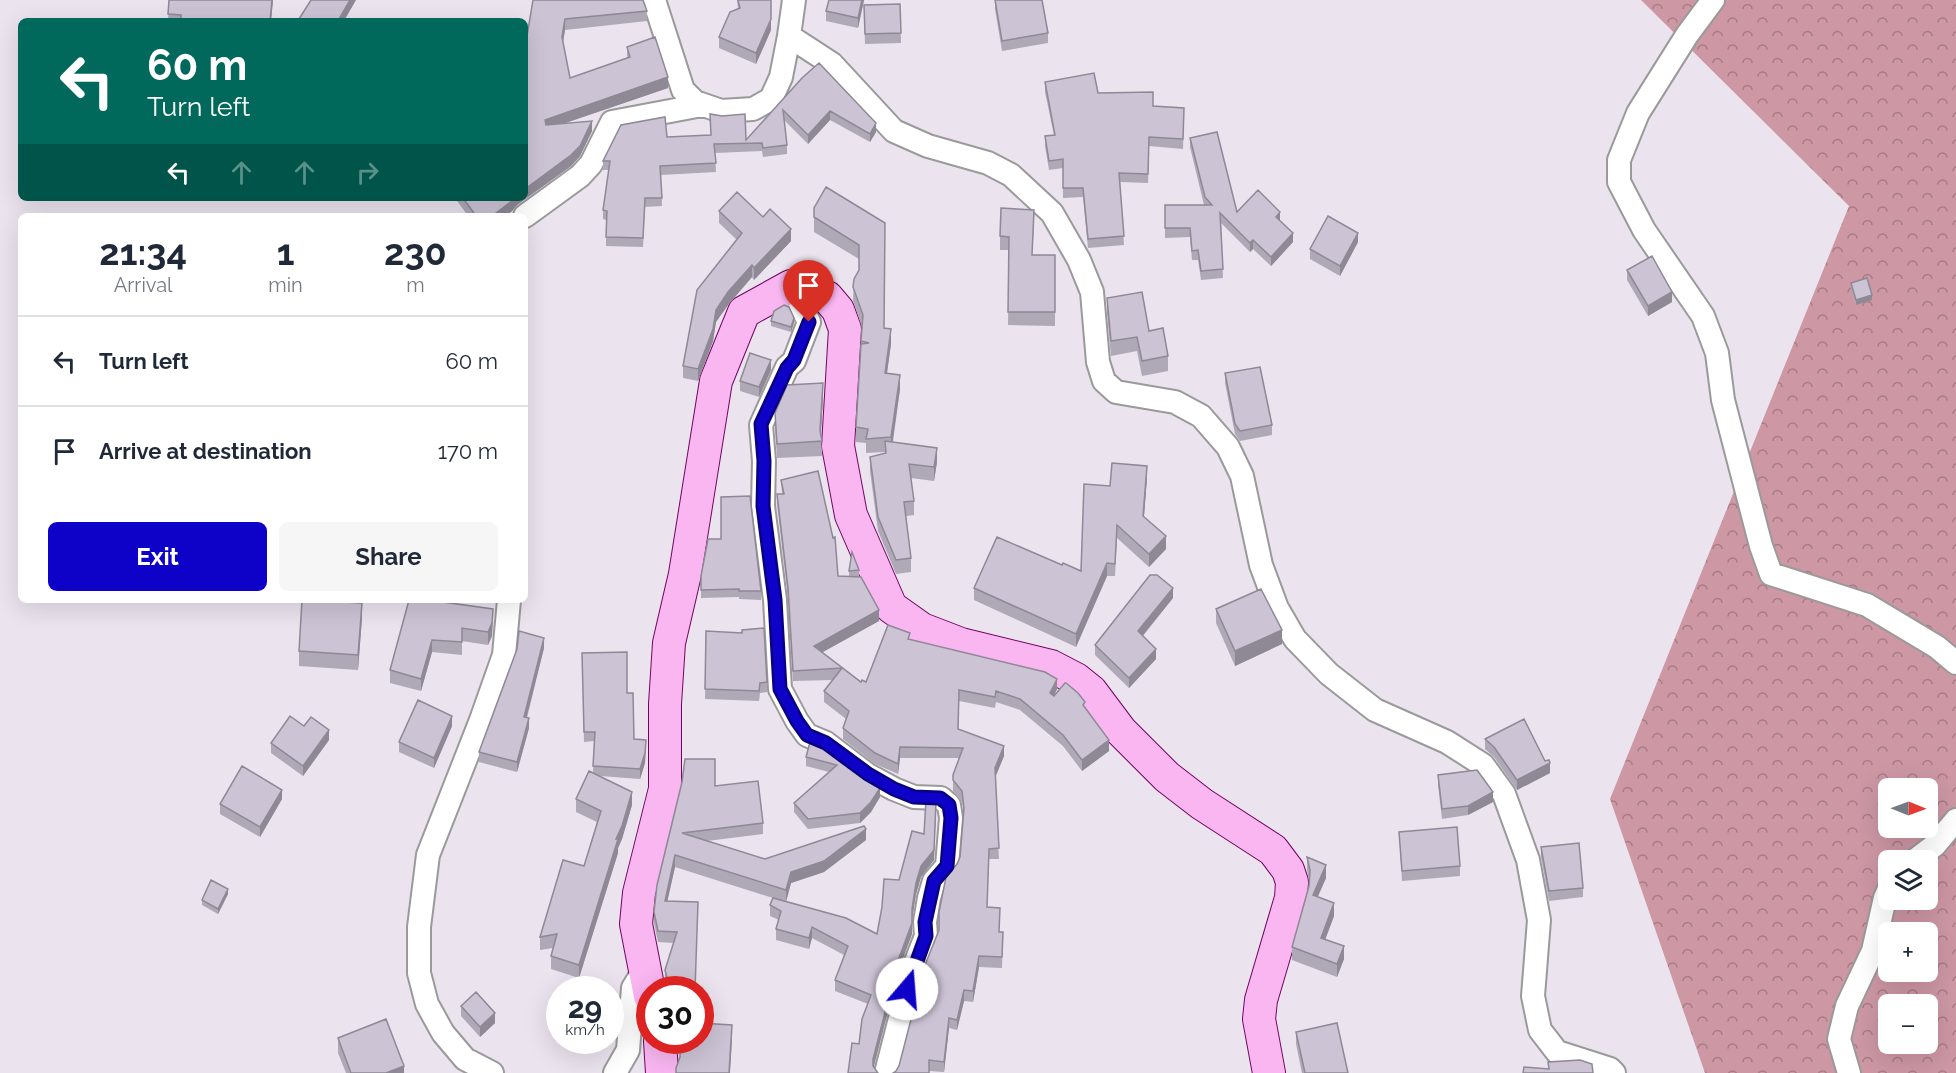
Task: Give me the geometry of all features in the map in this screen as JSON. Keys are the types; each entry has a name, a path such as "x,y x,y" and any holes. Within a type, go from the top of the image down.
{"main road":[{"path":"646,976 636,924 639,893 665,789 665,704 669,643 685,574 716,381 744,312 791,286 827,297 838,310 845,329 838,446 851,515 891,607 922,629 962,644 1051,666 1076,679 1090,691 1121,731 1167,777 1202,804 1274,850 1288,870 1292,882 1291,898 1261,1000 1260,1019 1269,1073"},
{"path":"661,1054 662,1073"}],"street":[{"path":"654,0 683,90 695,102 721,111 753,109 771,99 782,77 794,0"},
{"path":"1713,0 1687,35 1638,113 1618,160 1619,182 1644,230 1703,316 1717,353 1723,400 1761,546 1771,574 1867,605 1937,647 1956,663"},
{"path":"789,36 832,64 894,131 928,146 988,163 1011,175 1052,213 1079,260 1092,292 1098,362 1104,381 1116,392 1174,402 1201,416 1228,447 1242,476 1261,565 1277,608 1295,639 1329,674 1375,710 1447,742 1483,765 1504,795 1528,860 1539,920 1533,996 1540,1030 1557,1052 1610,1069 1614,1073"},
{"path":"528,214 580,176 591,164 612,122 702,105"},
{"path":"791,286 809,322 794,360 787,368 761,424 764,461 763,506 775,600 780,689 807,735 826,743 868,774 894,789 914,797 940,798 949,805 951,818 947,866 934,881 928,898 926,936 912,972 886,1073"},
{"path":"492,1073 465,1059 443,1033 427,1004 419,973 419,927 428,855 504,655 509,603"},
{"path":"1928,850 1956,820"},
{"path":"1849,1073 1839,1039 1847,1006 1873,951 1882,910"},
{"path":"615,1073 628,1050 633,988 636,987"}],"green space":[{"path":"1641,0 1956,0 1956,1073 1705,1073 1610,799 1849,206"}],"building":[{"path":"169,0 272,0 270,18 181,18 181,15 168,14"},
{"path":"311,0 350,0 340,18 300,18"},
{"path":"533,0 643,0 647,11 565,19 562,37 570,78 630,57 627,47 655,37 668,77 545,120 546,125 592,121 580,146 528,187 528,30"},
{"path":"738,0 771,0 771,19 756,53 719,37 730,12 740,8"},
{"path":"829,0 862,0 858,18 826,11"},
{"path":"995,0 1042,0 1048,33 1002,41"},
{"path":"900,4 901,33 865,34 864,5"},
{"path":"819,63 876,123 870,134 830,111 808,135 783,110 787,145 763,148 762,143 714,144 716,163 660,166 662,198 645,198 643,238 606,237 607,211 603,210 610,161 603,161 621,125 665,117 667,137 711,135 710,114 722,116 745,114 746,140 802,78"},
{"path":"1094,73 1098,93 1153,92 1153,106 1184,108 1183,139 1149,137 1148,174 1119,173 1124,236 1088,239 1083,188 1063,188 1063,159 1049,161 1045,136 1055,135 1045,82"},
{"path":"1217,132 1237,212 1258,190 1280,212 1276,217 1293,233 1271,257 1253,240 1250,243 1220,213 1223,269 1201,271 1198,250 1192,251 1190,228 1165,228 1165,205 1212,205 1205,197 1190,138"},
{"path":"826,187 885,223 884,328 891,329 885,373 900,375 891,437 866,439 868,429 856,427 861,344 869,343 861,341 863,315 853,287 859,270 859,245 814,217 814,208"},
{"path":"737,192 763,217 770,209 791,229 754,268 752,265 728,292 716,310 713,329 698,369 683,366 697,290 742,233 719,211"},
{"path":"465,201 512,201 496,213 474,213"},
{"path":"1001,208 1034,210 1032,255 1055,255 1055,312 1008,312 1009,237 1000,236"},
{"path":"1328,216 1358,233 1340,266 1310,249"},
{"path":"1652,256 1672,292 1648,306 1627,270"},
{"path":"1867,278 1872,295 1856,300 1851,283"},
{"path":"1142,292 1149,331 1163,328 1168,356 1142,361 1137,337 1111,341 1107,298"},
{"path":"784,305 789,307 794,318 791,327 771,321 774,311"},
{"path":"750,353 771,360 759,387 740,381"},
{"path":"1260,367 1272,425 1240,431 1235,424 1225,373"},
{"path":"823,383 820,430 822,441 777,444 775,413 787,385"},
{"path":"885,441 937,448 934,467 909,464 914,501 904,502 911,558 896,560 878,517 870,457 886,453"},
{"path":"1112,463 1147,466 1143,516 1166,536 1149,554 1117,525 1115,564 1107,563 1076,634 974,588 997,537 1081,571 1084,484 1110,486"},
{"path":"818,471 833,538 835,537 838,576 861,577 879,610 814,646 861,682 862,680 866,682 888,625 910,633 908,639 1045,672 1057,679 1050,693 1054,696 1066,683 1085,702 1083,705 1109,740 1082,760 1063,735 1020,699 996,691 995,697 959,690 958,729 1004,746 995,768 999,848 989,849 987,907 1000,908 999,932 1003,932 1002,957 979,956 973,991 964,990 957,1020 949,1018 944,1062 929,1060 929,1073 893,1073 899,1066 925,965 939,930 939,912 946,877 960,857 964,808 962,791 953,780 953,775 963,748 900,747 898,764 875,753 843,728 849,711 824,691 842,668 793,671 788,588 777,494 784,494 781,480"},
{"path":"750,496 761,591 701,590 701,576 708,539 721,539 721,497"},
{"path":"852,552 859,570 849,571"},
{"path":"1150,575 1157,575 1173,588 1138,631 1156,649 1129,678 1095,645"},
{"path":"1261,589 1282,630 1235,651 1216,609"},
{"path":"302,603 362,603 358,655 299,651"},
{"path":"408,603 450,603 493,609 492,623 488,632 462,628 462,642 432,640 421,679 390,670"},
{"path":"764,628 767,682 760,683 759,691 705,689 706,631 742,633 742,630"},
{"path":"519,631 544,638 524,717 529,718 517,762 479,752 517,649"},
{"path":"627,652 627,693 633,693 634,739 646,740 645,753 640,769 593,766 595,732 584,732 582,653"},
{"path":"418,700 452,716 434,758 399,742"},
{"path":"290,716 304,726 311,717 329,730 303,766 271,743"},
{"path":"1524,719 1545,761 1549,760 1550,763 1517,780 1494,747 1485,739"},
{"path":"810,742 819,745 880,788 860,813 808,819 794,803 837,765 806,757"},
{"path":"685,759 715,759 715,786 758,781 763,823 682,833 765,859 864,826 866,829 824,861 791,872 786,890 675,855 665,901 698,902 695,976 666,976 665,970 677,932 658,931 654,912 657,885 682,782"},
{"path":"242,766 282,790 260,827 220,804"},
{"path":"1477,770 1493,792 1468,806 1442,809 1438,775"},
{"path":"589,771 632,792 579,965 551,956 557,934 540,937 563,860 584,866 601,811 576,799"},
{"path":"926,800 936,801 934,850 921,866 916,883 912,923 899,958 873,1059 873,1066 878,1073 848,1073 852,1043 859,1044 862,1019 871,995 835,980 848,946 812,927 809,938 776,929 781,911 770,905 773,898 846,918 877,934 884,879 899,880 912,831 924,834"},
{"path":"1457,827 1460,866 1402,871 1399,832"},
{"path":"1579,843 1583,888 1549,891 1541,847"},
{"path":"1307,857 1326,865 1313,895 1334,903 1321,938 1344,946 1337,964 1292,947 1309,886 1310,870"},
{"path":"211,880 228,889 218,909 202,900"},
{"path":"476,992 495,1013 480,1027 461,1006"},
{"path":"386,1019 404,1066 386,1073 351,1073 338,1038"},
{"path":"1337,1023 1348,1073 1305,1073 1296,1032"},
{"path":"714,1024 732,1025 729,1073 676,1073 680,1054 714,1054"},
{"path":"1580,1060 1592,1064 1593,1073 1523,1073 1524,1067 1549,1069 1548,1062"}],"route":[{"path":"809,322 794,360 787,368 761,424 764,461 763,506 775,600 780,689 807,735 826,743 868,774 894,789 914,797 940,798 949,805 951,818 947,866 934,881 928,898 926,936 907,989"}]}
